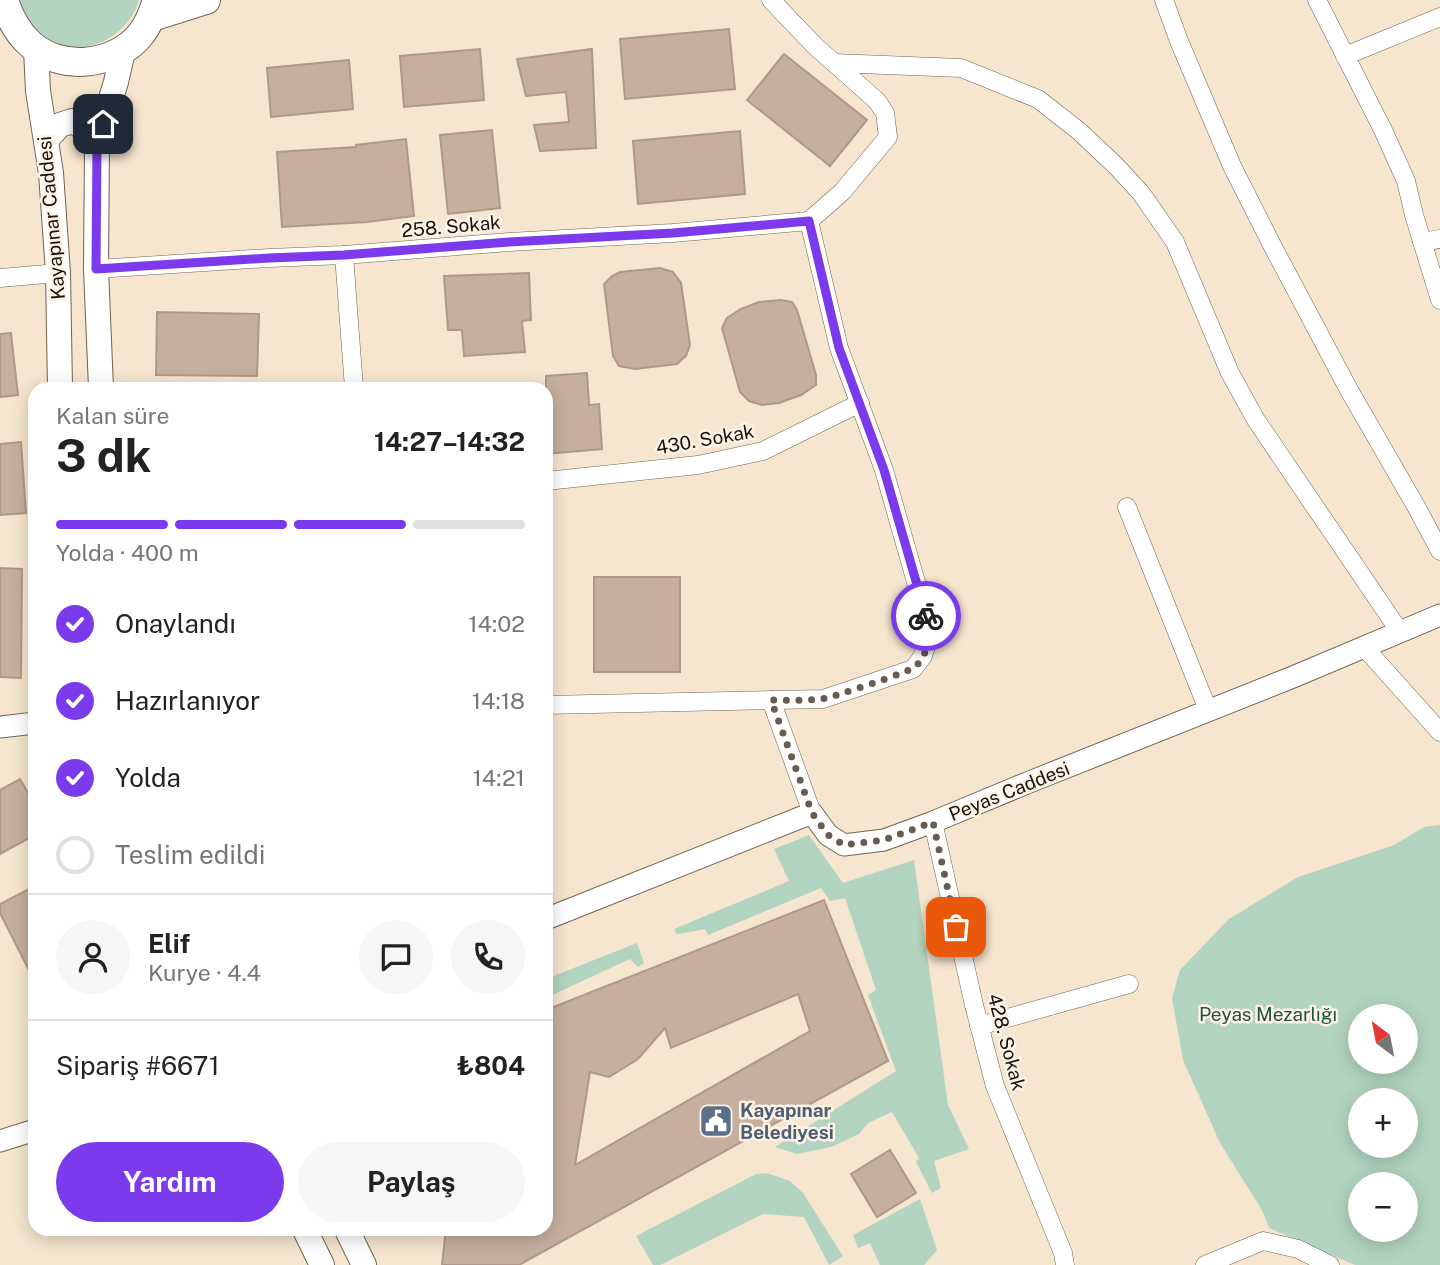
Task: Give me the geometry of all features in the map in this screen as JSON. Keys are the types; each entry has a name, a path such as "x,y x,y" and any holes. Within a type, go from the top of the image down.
{"main road":[{"path":"4,0 21,43 57,59 79,63 102,60 123,51 140,36 154,9 206,0"},
{"name":"Kayapınar Caddesi","path":"21,43 38,91 51,173 58,272 60,382"},
{"name":"Kayapınar Caddesi","path":"101,382 96,269 97,144 123,51"},
{"path":"46,140 60,125 72,121 86,129 97,144"},
{"path":"308,1236 322,1265"},
{"path":"350,1236 364,1265"}],"street":[{"path":"553,705 823,699 913,669 923,656 928,639 928,624 884,470 839,348 809,221 842,192 888,137 885,113 877,101 815,46 771,0"},
{"path":"1164,0 1238,178 1349,390 1440,551"},
{"path":"1317,0 1384,130 1431,240 1440,300"},
{"path":"1345,56 1440,17"},
{"path":"834,63 961,68 1038,99 1079,131 1116,166 1142,193 1175,242 1230,373 1256,420 1400,632"},
{"name":"258. Sokak","path":"96,269 673,233 809,221"},
{"path":"344,255 354,382"},
{"path":"0,278 58,272"},
{"name":"430. Sokak","path":"553,480 698,465 763,451 860,403"},
{"path":"1127,507 1208,710"},
{"name":"Peyas Caddesi","path":"812,813 828,835 844,845 884,840 1440,615"},
{"path":"1364,647 1440,732"},
{"path":"553,916 812,813 771,700"},
{"path":"0,727 28,724"},
{"name":"428. Sokak","path":"933,822 995,1086 1063,1253 1065,1265"},
{"path":"979,1026 1129,984"},
{"path":"0,1140 28,1132"},
{"path":"1205,1265 1263,1241 1297,1249 1330,1265"}],"green space":[{"path":"15,0 139,0 123,27 111,37 83,47 68,47 53,43 31,28"},
{"name":"Peyas Mezarlığı","path":"1440,825 1440,1265 1355,1265 1269,1228 1262,1210 1220,1143 1183,1060 1172,998 1180,970 1229,919 1298,877 1394,845 1424,827"},
{"path":"809,835 843,883 914,860 948,1105 969,1149 934,1161 941,1188 932,1193 916,1162 919,1158 892,1112 868,1123 859,1134 831,1147 797,1154 775,1147 896,1071 868,995 876,990 845,898 830,901 821,888 708,935 705,929 677,934 674,929 789,881 774,849"},
{"path":"637,943 644,963 638,967 630,959 553,995 553,976"},
{"path":"767,1173 790,1181 803,1193 843,1256 829,1265 804,1217 763,1214 660,1265 653,1265 636,1236 756,1174"},
{"path":"920,1199 937,1250 924,1265 880,1265 870,1243 858,1248 853,1235"}],"building":[{"path":"729,29 735,89 625,99 620,39"},
{"path":"480,49 484,100 404,107 400,56"},
{"path":"592,49 596,148 540,151 534,125 569,122 566,92 526,96 517,59"},
{"path":"784,54 867,120 830,166 747,100"},
{"path":"349,60 353,109 271,117 267,68"},
{"path":"492,130 500,208 448,214 440,135"},
{"path":"740,131 745,194 638,204 633,141"},
{"path":"406,139 414,216 282,227 277,152 356,147"},
{"path":"660,268 673,272 681,283 690,345 686,356 677,364 635,369 619,366 613,356 604,284 620,272"},
{"path":"529,273 531,320 522,321 525,352 464,356 462,330 448,330 444,276"},
{"path":"759,302 792,302 797,310 816,375 816,385 801,395 779,403 762,405 749,401 740,392 722,328 727,318 741,309"},
{"path":"157,312 259,314 257,376 156,375"},
{"path":"11,333 18,395 0,397 0,334"},
{"path":"587,373 589,405 599,404 602,449 553,453 553,382 546,382 546,376"},
{"path":"21,442 26,513 0,515 0,444"},
{"path":"0,568 22,569 21,678 0,677"},
{"path":"594,577 680,577 680,672 594,672"},
{"path":"20,779 28,793 28,839 0,854 0,790"},
{"path":"28,890 28,968 0,913 0,904"},
{"name":"Kayapınar Belediyesi","path":"824,900 888,1061 519,1265 442,1265 445,1236 553,1236 553,1007","holes":["798,994 810,1031 575,1165 590,1072 609,1077 638,1059 665,1028 671,1048"]},
{"path":"890,1150 916,1193 877,1217 851,1174"}],"way so far":[{"path":"926,616 928,639 923,656 913,669 823,699 771,700 812,813 828,835 844,845 884,840 933,822 956,927"}],"place":[{"name":"Kayapınar Belediyesi","path":"716,1121"}],"route":[{"path":"103,124 97,144 96,269 673,233 809,221 839,348 884,470 926,616"}]}
